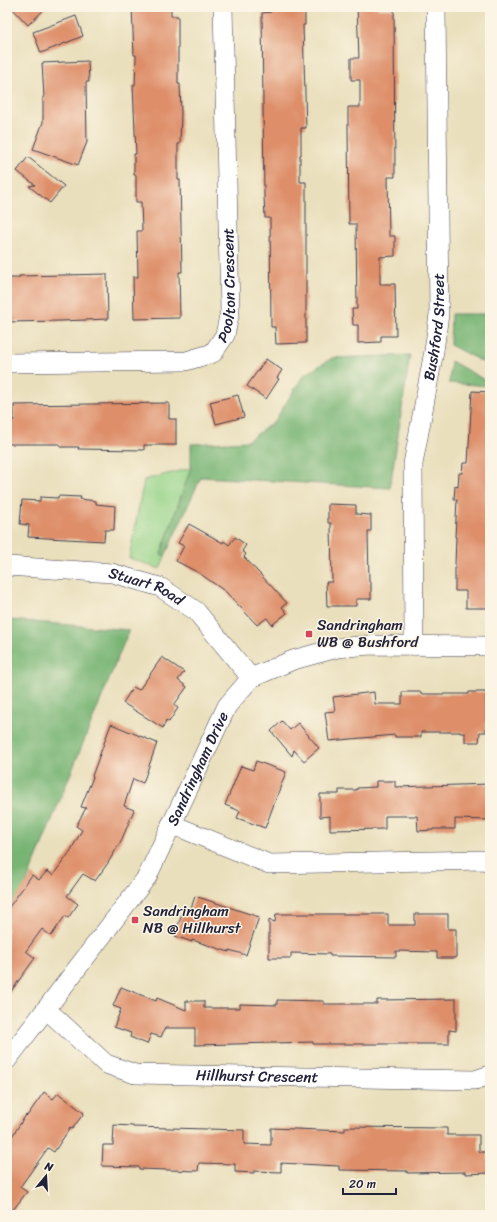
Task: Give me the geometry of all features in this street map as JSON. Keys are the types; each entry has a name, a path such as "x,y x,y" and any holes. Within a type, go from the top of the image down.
{"street":[{"name":"Poolton Crescent","path":"7,363 186,361 213,353 225,335 230,311 223,7"},
{"name":"Bushford Street","path":"414,645 413,464 434,351 439,314 436,7"},
{"name":"Stuart Road","path":"7,566 112,573 160,587 196,611 251,678"},
{"name":"Sandringham Drive","path":"7,1060 147,877 227,706 251,678 293,660 337,648 370,645 490,646"},
{"path":"171,824 269,864 486,860 490,863"},
{"name":"Hillhurst Crescent","path":"46,1009 106,1064 135,1074 475,1080 490,1075"}],"green space":[{"path":"451,314 490,314 490,366 450,345"},
{"path":"410,355 390,488 201,477 165,556 161,554 191,468 191,444 247,441 274,422 303,376 332,358"},
{"path":"451,361 490,383 490,386 449,383"},
{"path":"191,468 161,554 165,556 160,569 129,558 144,480"},
{"path":"10,620 129,630 23,891 7,910 7,679 10,678"}],"building":[{"path":"11,7 47,7 28,25"},
{"path":"132,7 163,7 163,9 171,9 171,16 178,16 178,84 180,84 181,113 180,144 178,144 182,272 179,272 180,318 134,319 133,277 138,277 137,231 142,231 141,202 136,202 136,175 134,175 134,154 136,154 133,85 135,85 136,55 134,55"},
{"path":"270,7 297,7 297,11 305,10 305,25 303,25 306,128 301,128 300,182 306,182 306,343 276,344 275,327 271,327 270,218 265,218 264,196 262,13 271,12"},
{"path":"357,7 394,9 395,177 388,177 389,236 395,236 395,256 380,257 380,284 395,284 396,336 381,336 381,342 358,343 358,325 353,325 352,309 357,309 356,224 349,224 348,129 348,107 360,107 360,80 351,80 351,58 359,58"},
{"path":"76,16 83,36 41,53 33,32"},
{"path":"88,61 89,82 86,82 87,142 78,165 33,149 43,122 44,97 42,63"},
{"path":"28,157 64,186 50,203 29,186 35,185 17,171"},
{"path":"107,274 108,319 7,322 7,278 19,278 19,276"},
{"path":"266,359 282,370 277,378 279,379 266,399 247,386"},
{"path":"472,391 490,392 490,608 466,608 466,591 455,591 457,500 454,500 455,486 458,487 459,473 462,473 463,463 468,463"},
{"path":"238,395 244,417 216,424 210,402"},
{"path":"169,403 169,419 176,419 176,445 144,445 144,450 78,449 79,447 60,447 60,444 7,444 7,421 14,420 14,405"},
{"path":"58,496 81,497 80,499 96,501 96,504 115,506 114,530 105,530 104,541 28,537 29,525 20,524 22,500 40,501 40,497 58,498"},
{"path":"328,504 356,505 356,514 371,515 371,531 368,531 369,582 371,582 371,599 356,599 356,606 327,606 326,582 332,582 331,523 328,523"},
{"path":"189,524 223,543 224,541 229,545 235,537 246,545 242,551 246,554 244,557 287,603 282,607 287,613 272,625 267,618 257,625 226,592 199,573 176,561 184,546 178,543"},
{"path":"162,657 184,672 178,680 187,687 174,705 178,708 169,722 166,720 163,728 123,703 133,687 139,690"},
{"path":"374,692 375,704 402,704 402,692 421,692 421,694 469,694 469,692 486,692 486,732 480,732 479,742 465,742 465,733 460,732 421,732 421,737 395,737 395,735 329,741 325,712 335,711 333,697"},
{"path":"282,721 290,730 298,723 319,748 304,761 294,750 292,756 271,731"},
{"path":"111,724 157,743 143,783 133,779 124,806 134,810 122,839 108,863 95,881 83,874 67,896 78,904 68,918 65,916 51,936 42,929 26,951 35,958 7,997 7,910 32,875 39,880 47,871 53,875 70,852 82,830 76,826 86,808 81,807"},
{"path":"256,761 286,772 265,828 237,818 240,811 225,805 241,766 253,770"},
{"path":"376,781 395,781 395,787 490,784 489,820 455,819 455,829 418,831 417,816 385,816 385,829 330,830 330,816 320,817 320,794 339,794 339,790 357,790 357,788 376,787"},
{"path":"195,896 259,917 246,955 229,950 229,952 175,936 183,910 190,912"},
{"path":"276,914 388,914 388,925 415,925 415,914 448,914 448,929 456,929 456,958 437,958 437,952 396,951 396,957 330,956 330,954 291,953 291,958 269,958 269,920 275,922"},
{"path":"121,987 156,1001 157,998 186,1010 186,1001 204,1001 204,1008 240,1008 240,1004 277,1005 277,1000 324,1001 324,1004 377,1004 377,1000 456,999 456,1031 449,1030 449,1044 313,1044 313,1042 195,1045 195,1028 165,1028 161,1037 151,1034 147,1044 130,1037 131,1033 114,1027 121,1009 113,1006"},
{"path":"44,1092 53,1099 58,1093 84,1113 72,1129 70,1128 54,1152 48,1148 20,1187 27,1192 9,1215 7,1215 7,1144 26,1115 27,1116"},
{"path":"114,1125 133,1127 244,1130 244,1144 271,1145 271,1128 345,1131 345,1127 447,1128 447,1135 479,1135 479,1152 488,1152 489,1173 407,1173 407,1171 339,1170 339,1166 281,1163 281,1172 254,1171 254,1173 235,1172 235,1164 199,1163 198,1171 102,1166 103,1145 113,1145"}],"place":[{"name":"Sandringham WB @ Bushford","path":"309,634"},
{"name":"Sandringham NB @ Hillhurst","path":"135,920"}]}
